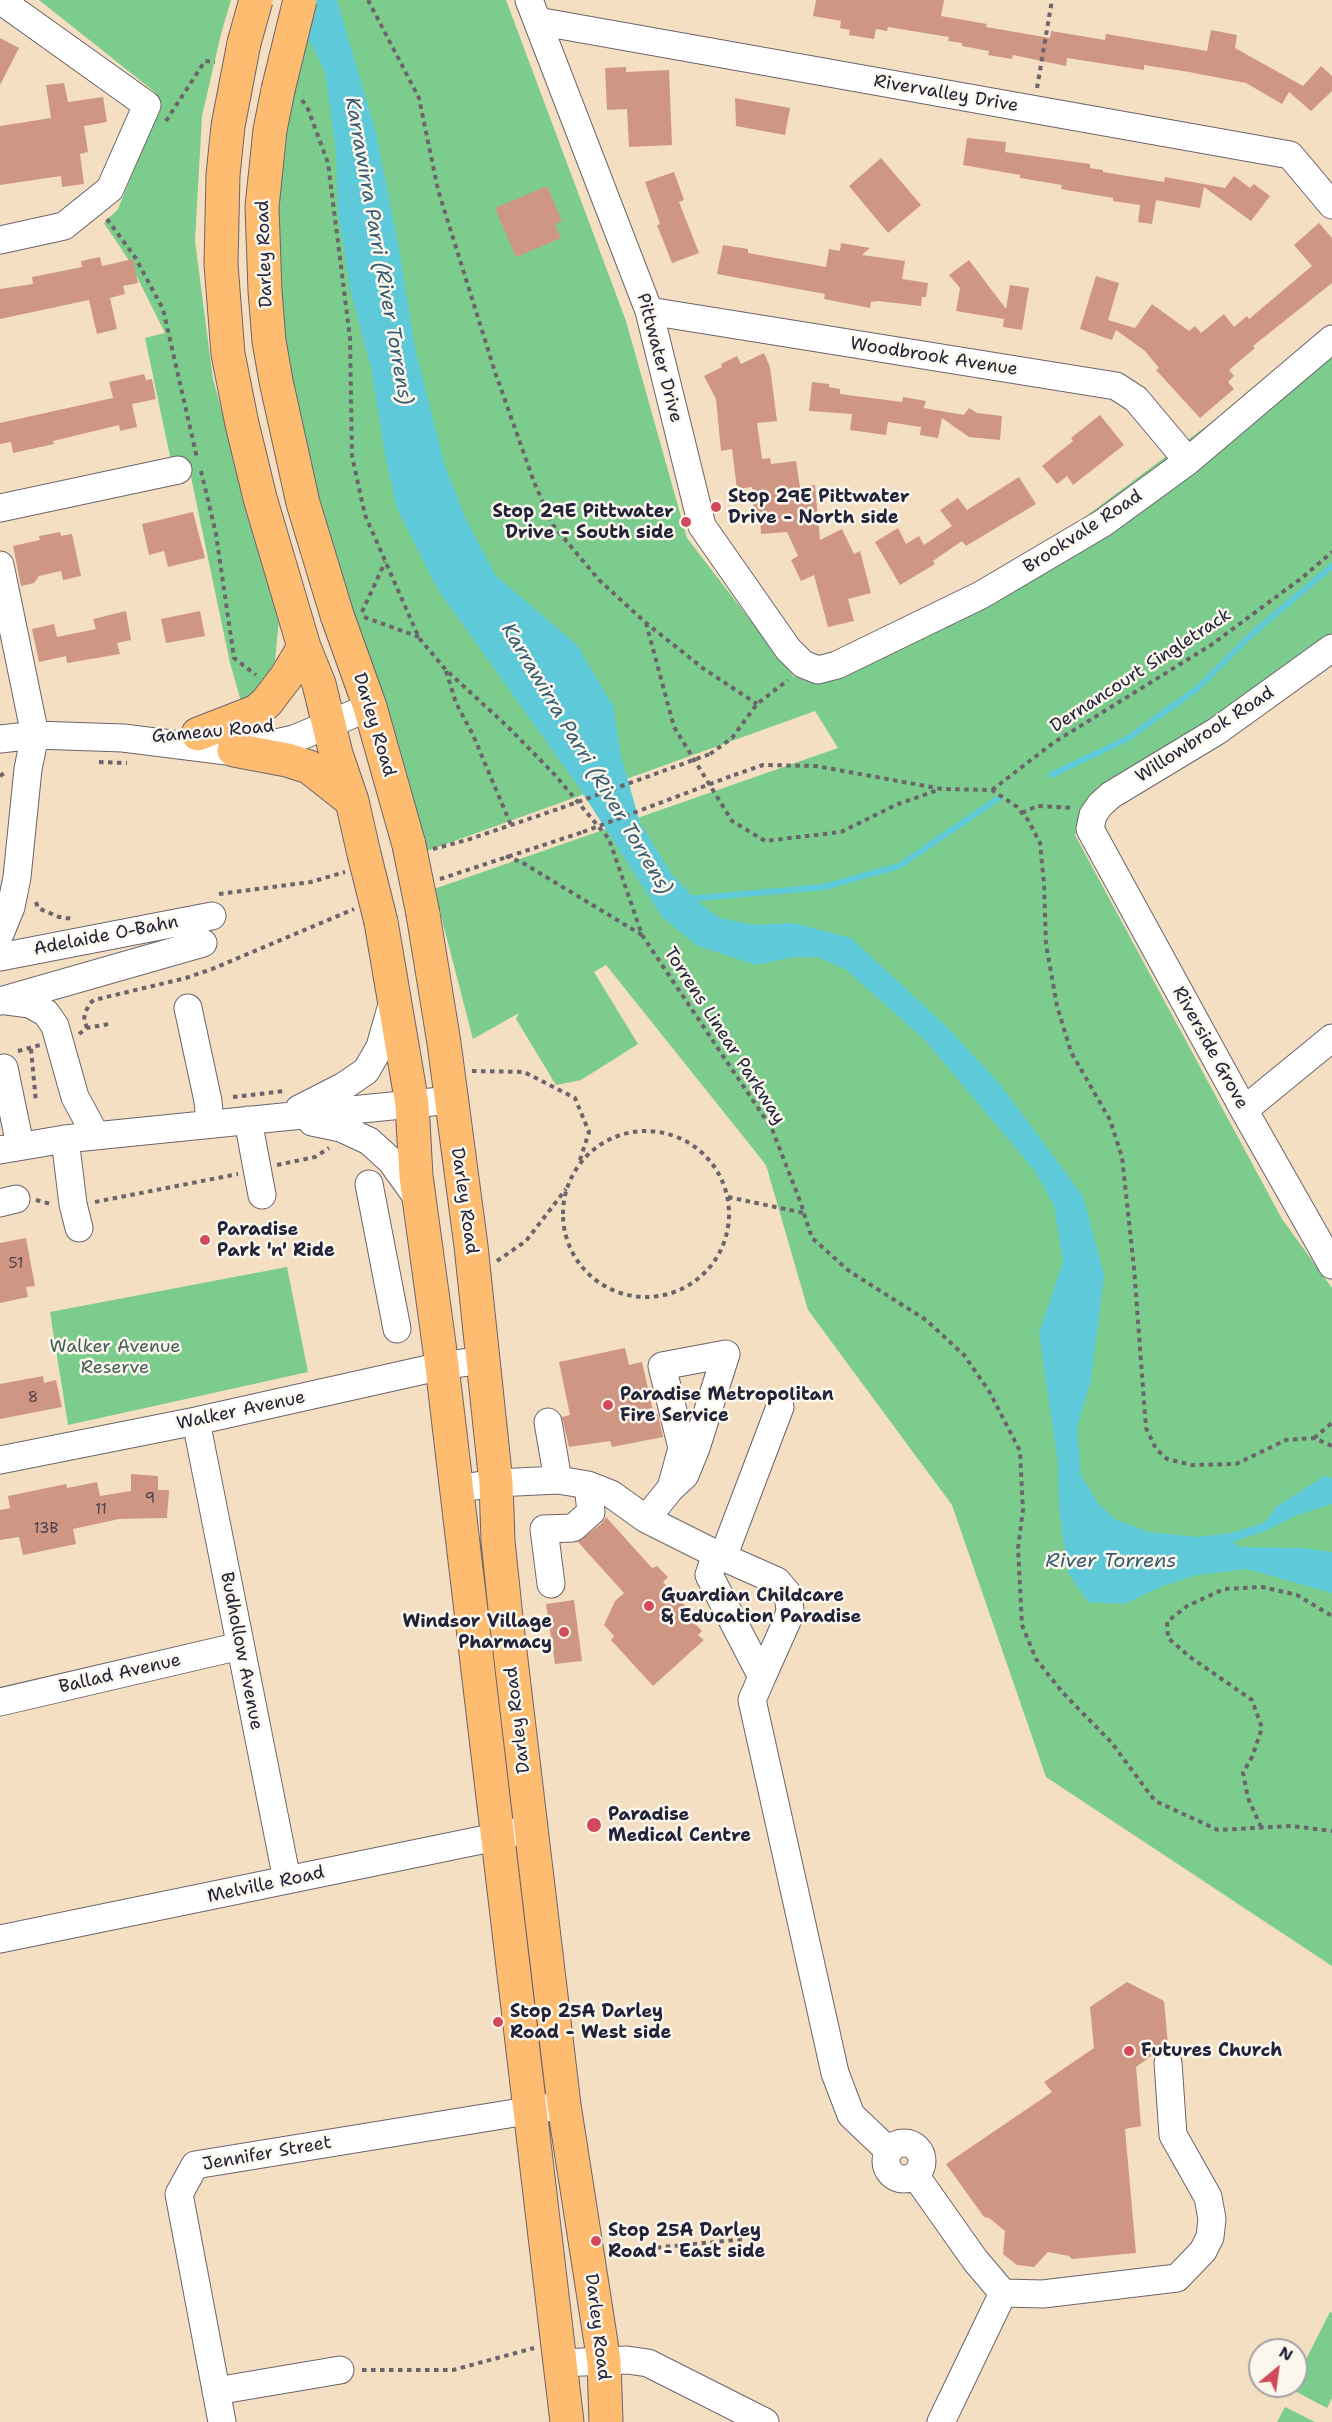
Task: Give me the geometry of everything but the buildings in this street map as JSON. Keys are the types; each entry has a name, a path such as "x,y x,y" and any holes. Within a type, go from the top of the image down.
{"main road":[{"name":"Darley Road","path":"256,0 241,55 228,126 223,175 221,264 226,332 242,424 260,498 304,647 319,684 327,720 352,801 359,862 394,995 412,1104 419,1200 442,1366 496,1838 567,2422"},
{"name":"Darley Road","path":"300,0 278,90 267,151 262,207 262,245 269,341 303,503 349,616 370,706 418,847 423,914 444,1043 471,1246 496,1484 498,1541 564,2105 604,2362 606,2422"},
{"path":"198,734 257,711 282,684 304,647"},
{"path":"234,750 287,760 309,767 352,801"}],"street":[{"path":"0,0 147,105 101,196 64,226 0,240"},
{"name":"Rivervalley Drive","path":"533,10 1033,109 1290,155 1332,205"},
{"name":"Pittwater Drive","path":"533,10 649,311 702,526 788,649 803,664"},
{"name":"Woodbrook Avenue","path":"649,311 1116,386 1136,399 1188,461"},
{"name":"Brookvale Road","path":"803,664 818,670 837,665 981,595 1103,523 1188,461 1332,339"},
{"path":"0,508 178,470"},
{"path":"0,565 35,735 28,769 17,877 10,908 0,934"},
{"name":"Willowbrook Road","path":"1093,820 1112,795 1217,731 1332,648"},
{"name":"Gameau Road","path":"0,739 35,735 130,751 234,750 274,744 327,720 370,706"},
{"name":"Gameau Road","path":"130,751 198,734 259,731 327,720"},
{"name":"Riverside Grove","path":"1093,820 1244,1110 1332,1265"},
{"name":"Adelaide O-Bahn","path":"0,957 213,905"},
{"name":"Adelaide O-Bahn","path":"2,1001 203,943"},
{"path":"284,1117 344,1086 366,1071 380,1047 394,995"},
{"path":"2,1001 30,1004 46,1013 55,1026 75,1097 96,1136"},
{"path":"188,1008 209,1112"},
{"path":"1244,1110 1332,1038"},
{"path":"4,1068 10,1148 96,1136 209,1112 248,1120 451,1100"},
{"path":"284,1117 341,1128 369,1141 391,1161 419,1200"},
{"path":"248,1120 260,1182"},
{"path":"65,1139 67,1212"},
{"path":"369,1184 397,1329"},
{"name":"Walker Avenue","path":"0,1460 196,1421 442,1366 482,1360"},
{"path":"762,1677 709,1575 719,1556 780,1407"},
{"name":"Budhollow Avenue","path":"196,1421 287,1880"},
{"path":"548,1422 558,1480"},
{"path":"455,1489 558,1480 588,1485 611,1494 646,1519 719,1556 777,1581 788,1594 790,1610 787,1621 752,1700 835,2073 851,2115 889,2151 887,2166 894,2176 903,2178 915,2175 975,2260 1004,2293 1043,2294 1177,2278 1203,2252 1210,2237 1212,2219 1208,2197 1173,2135 1168,2063"},
{"path":"551,1584 544,1529 573,1528 591,1512 588,1485"},
{"path":"646,1519 671,1488"},
{"name":"Ballad Avenue","path":"0,1702 240,1646"},
{"name":"Melville Road","path":"0,1939 496,1838 531,1828"},
{"name":"Jennifer Street","path":"222,2422 179,2194 195,2165 564,2105"},
{"path":"941,2422 1004,2293"},
{"path":"559,2353 604,2362 627,2360 648,2363 765,2422"},
{"path":"216,2391 340,2370"}],"path":[{"path":"368,0 419,98 438,190 495,372 538,493 553,525 600,580 646,623 704,669 757,704"},
{"path":"1033,109 1052,0"},
{"path":"164,124 205,60 241,55"},
{"name":"Torrens Linear Parkway","path":"328,163 350,338 352,456 365,515 419,638 446,670 508,727 555,775 609,839 642,936 772,1129 812,1238 849,1271 926,1320 964,1355 989,1391 1020,1451 1023,1510 1018,1548 1022,1626 1036,1659 1063,1693 1111,1742 1155,1801 1218,1830 1291,1826 1332,1831"},
{"path":"101,196 163,309 216,534 234,658 260,677"},
{"name":"Dernancourt Singletrack","path":"992,790 1053,743 1211,645 1303,577 1332,552"},
{"path":"385,561 349,616 378,620 419,638"},
{"path":"646,623 674,727 732,821 765,841 841,832 898,804 942,789"},
{"path":"418,847 467,840 710,754 732,738 757,704 794,675 803,664"},
{"path":"446,670 456,703 473,735 512,825"},
{"path":"98,762 130,751"},
{"path":"430,882 583,832 763,765 816,766 942,789 992,790 1016,806 1040,843 1046,944 1057,1006 1071,1052 1110,1120 1122,1157 1134,1268 1146,1428 1156,1449 1167,1459 1192,1465 1236,1464 1286,1440 1314,1438 1332,1446"},
{"path":"1022,813 1037,806 1093,820"},
{"path":"506,856 532,869 642,936"},
{"path":"213,905 310,882 359,862"},
{"path":"35,899 38,908 59,917 80,919"},
{"path":"109,1024 87,1028 85,1013 90,1003 94,1000 186,978 212,969 318,923 373,913"},
{"path":"472,1071 524,1072 575,1098 589,1132 579,1164 566,1189 526,1241 492,1265"},
{"path":"209,1112 292,1090"},
{"path":"566,1189 562,1215 565,1233 567,1242 580,1266 601,1285 626,1296 654,1298 681,1290 705,1275 721,1252 729,1225 728,1197 718,1171 699,1150 676,1136 650,1131 622,1134 598,1145 579,1164"},
{"path":"67,1212 260,1182 332,1146"},
{"path":"728,1197 804,1213"},
{"path":"1314,1438 1332,1423"},
{"path":"1262,1827 1248,1798 1243,1773 1252,1757 1262,1728 1252,1700 1190,1657 1168,1638 1167,1622 1187,1606 1224,1589 1262,1587 1297,1595 1332,1616"},
{"path":"605,2253 745,2239"},
{"path":"340,2370 453,2370 559,2353"}],"green space":[{"path":"39,0 231,0 202,116 195,241 213,379 279,619 275,661 260,692 242,705 230,663 191,477 186,461 171,461 145,338 165,333 128,259 104,223 118,209 140,155 156,93"},
{"path":"316,0 506,0 626,321 687,538 795,678 794,675 981,595 1332,332 1332,633 1083,812 1075,835 1282,1219 1332,1288 1332,1966 1046,1777 952,1505 808,1310 766,1165 606,965 594,972 638,1044 581,1080 556,1085 516,1019 519,1013 473,1039 434,889 838,748 815,711 421,853 320,506 284,356 275,220 286,106"},
{"name":"Walker Avenue Reserve","path":"287,1267 308,1372 68,1425 50,1312"},
{"path":"1330,2312 1332,2313 1332,2398 1327,2408 1308,2398 1308,2355"},
{"path":"1285,2407 1315,2422 1277,2422"}],"water":[{"name":"River Torrens","path":"289,0 337,0 376,133 399,248 415,348 444,463 464,515 495,575 577,645 613,706 621,756 640,823 671,873 699,903 720,918 754,925 793,923 851,938 946,1026 999,1083 1083,1196 1104,1275 1091,1380 1077,1427 1081,1476 1099,1504 1116,1520 1149,1532 1197,1537 1231,1533 1264,1523 1276,1507 1324,1476 1332,1478 1332,1504 1295,1516 1268,1530 1233,1542 1240,1547 1301,1548 1332,1552 1332,1593 1247,1569 1197,1575 1160,1587 1125,1604 1088,1602 1068,1573 1059,1508 1058,1463 1039,1333 1063,1262 1054,1206 1035,1171 924,1039 845,969 818,957 793,957 756,965 698,946 663,918 580,789 437,588 397,508 386,460 371,368 350,289 338,211 336,151 325,72"}],"waterway":[{"path":"1051,775 1127,739 1198,688 1252,634 1332,566"},
{"path":"688,899 824,887 899,866 999,798"}],"place":[{"name":"Stop 29E Pittwater Drive - North side","path":"716,507"},
{"name":"Stop 29E Pittwater Drive - South side","path":"686,522"},
{"name":"Paradise Park 'n' Ride","path":"205,1240"},
{"name":"Paradise Metropolitan Fire Service","path":"608,1405"},
{"name":"Guardian Childcare & Education Paradise","path":"649,1606"},
{"name":"Windsor Village Pharmacy","path":"564,1632"},
{"name":"Paradise Medical Centre","path":"594,1825"},
{"name":"Stop 25A Darley Road - West side","path":"498,2022"},
{"name":"Futures Church","path":"1129,2051"},
{"name":"Stop 25A Darley Road - East side","path":"596,2241"}],"water label":[{"name":"Karrawirra Parri (River Torrens)","path":"378,251"},
{"name":"Karrawirra Parri (River Torrens)","path":"586,759"}]}
